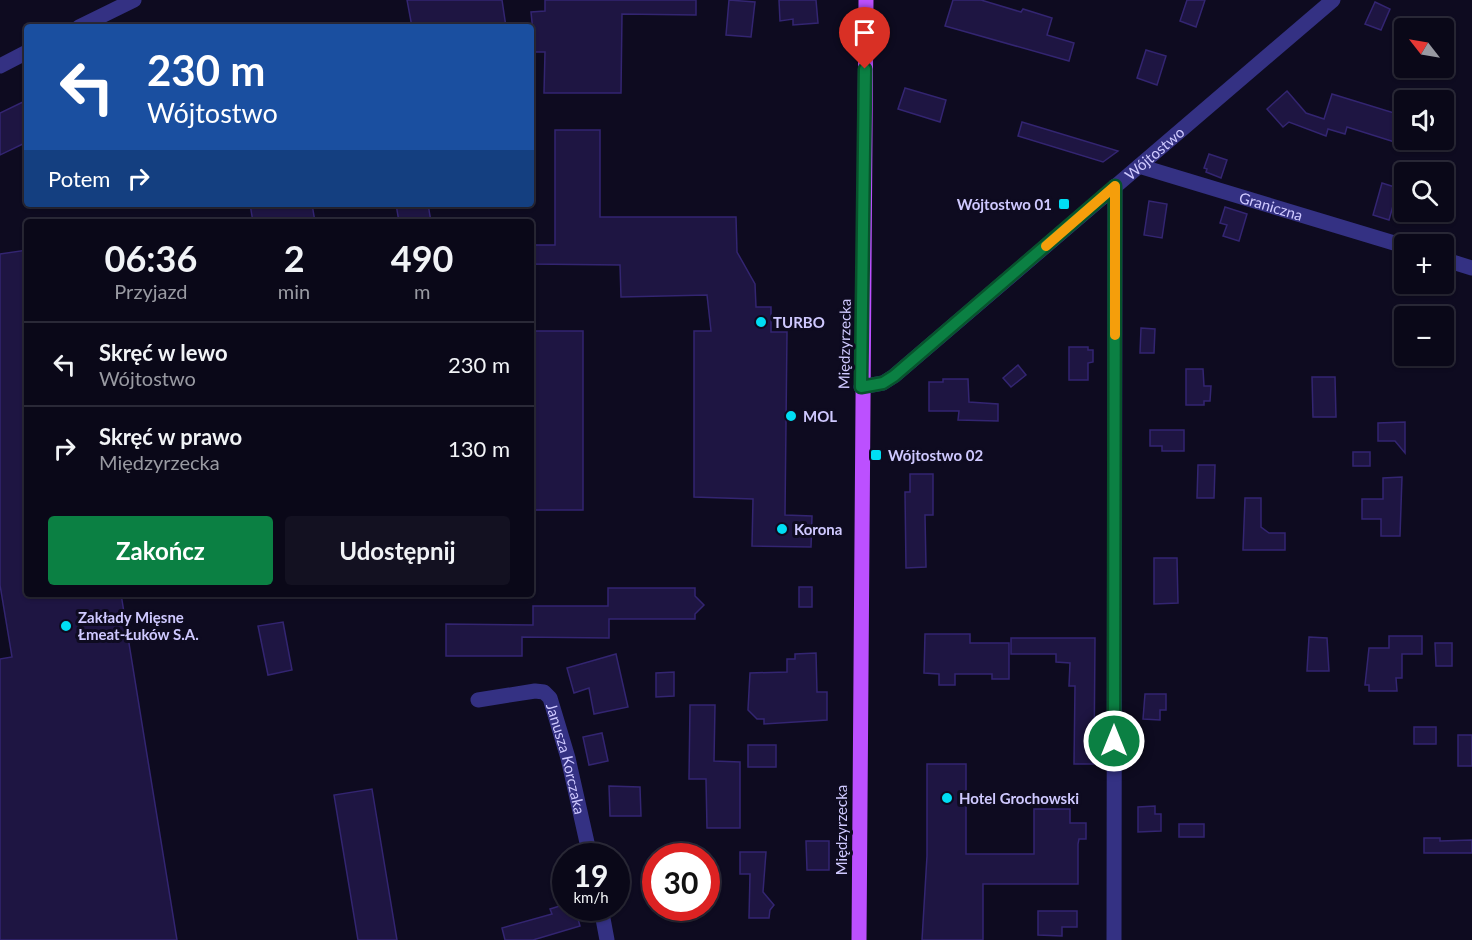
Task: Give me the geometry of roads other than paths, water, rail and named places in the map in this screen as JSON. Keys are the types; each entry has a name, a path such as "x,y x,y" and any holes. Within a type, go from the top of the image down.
{"main road":[{"name":"Międzyrzecka","path":"858,940 866,0"}],"street":[{"path":"85,24 134,0"},
{"name":"Wójtostwo","path":"861,387 883,383 894,376 1334,0"},
{"path":"0,66 24,54"},
{"name":"Graniczna","path":"1139,166 1394,243"},
{"path":"1114,940 1115,186"},
{"path":"1454,262 1472,268"},
{"name":"Janusza Korczaka","path":"478,700 535,691 544,692 550,699 563,739 587,843"},
{"path":"603,921 607,940"}],"place":[{"name":"Wójtostwo 01","path":"1064,204"},
{"name":"TURBO","path":"761,322"},
{"name":"MOL","path":"791,416"},
{"name":"Wójtostwo 02","path":"876,455"},
{"name":"Korona","path":"782,529"},
{"name":"Zakłady Mięsne Łmeat-Łuków S.A.","path":"66,626"},
{"name":"Hotel Grochowski","path":"947,798"}]}
